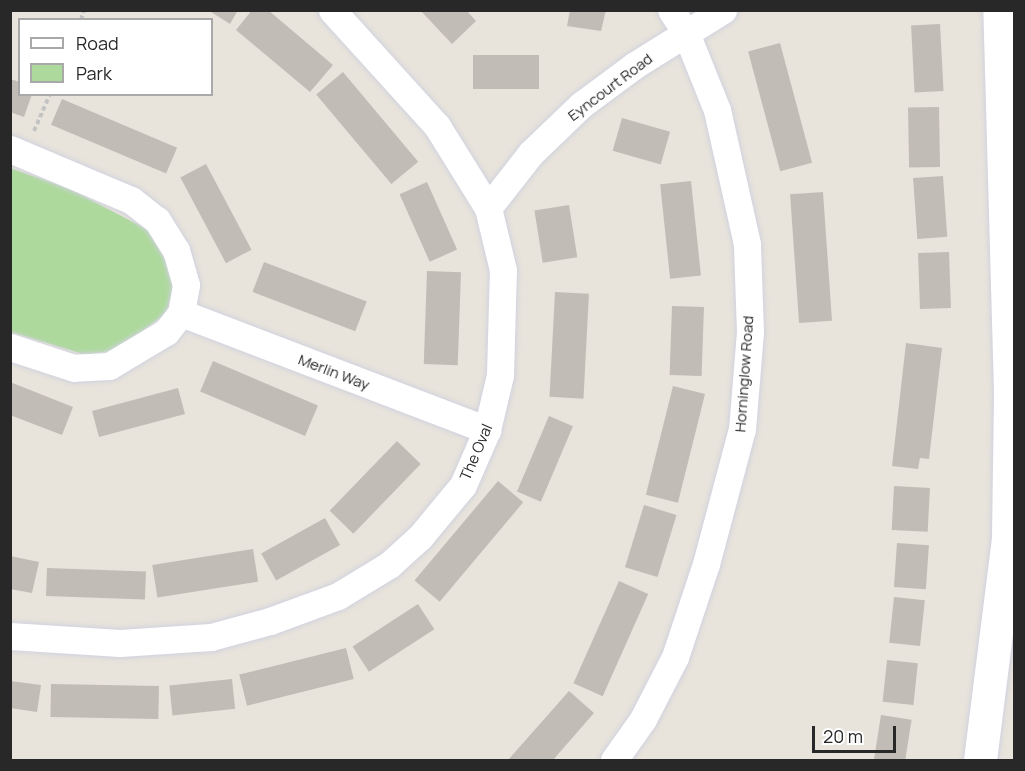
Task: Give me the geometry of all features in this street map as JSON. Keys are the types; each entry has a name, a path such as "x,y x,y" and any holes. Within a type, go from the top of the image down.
{"street":[{"name":"The Oval","path":"10,636 120,643 211,637 270,621 338,596 389,565 420,537 463,485 487,430 500,375 504,324 503,270 488,208 437,126 332,10"},
{"name":"Horninglow Road","path":"614,760 643,719 675,657 706,564 742,429 750,332 747,244 717,110 686,33 671,10"},
{"name":"Eyncourt Road","path":"488,208 531,153 581,105 723,10"},
{"path":"980,760 1011,536 1010,392 999,10"},
{"path":"10,149 131,200 157,220 176,250 186,285 181,313 166,332 109,366 74,368 10,347"},
{"name":"Merlin Way","path":"181,313 487,430"}],"green space":[{"path":"10,168 70,189 148,230 165,260 174,288 166,313 119,349 86,355 11,332"}],"building":[{"path":"208,10 238,10 230,24"},
{"path":"252,10 268,10 333,65 310,92 236,30"},
{"path":"420,10 466,10 476,21 452,44"},
{"path":"570,10 606,10 601,31 567,26"},
{"path":"940,24 944,91 915,92 911,26"},
{"path":"780,43 812,163 780,171 748,52"},
{"path":"473,55 539,55 539,89 473,89"},
{"path":"343,72 418,162 391,184 316,94"},
{"path":"10,79 18,81 18,96 31,96 24,117 10,112"},
{"path":"62,99 177,148 166,174 51,125"},
{"path":"939,107 940,167 909,168 908,108"},
{"path":"622,118 670,132 661,164 613,151"},
{"path":"206,164 252,250 226,263 180,178"},
{"path":"943,176 947,237 917,239 913,178"},
{"path":"691,181 701,275 670,279 660,184"},
{"path":"427,182 457,250 430,262 400,194"},
{"path":"823,192 832,321 799,323 790,194"},
{"path":"569,205 577,257 543,263 534,210"},
{"path":"949,252 951,308 920,309 918,253"},
{"path":"264,262 367,301 355,331 253,292"},
{"path":"427,271 461,272 458,365 424,364"},
{"path":"555,292 589,294 583,399 550,397"},
{"path":"672,306 704,307 702,376 670,375"},
{"path":"906,343 942,348 929,459 920,458 918,469 892,466"},
{"path":"213,361 318,406 305,436 200,391"},
{"path":"10,382 73,407 62,435 10,415"},
{"path":"673,386 705,394 678,503 646,495"},
{"path":"178,388 185,414 99,437 92,411"},
{"path":"549,416 573,426 541,502 517,491"},
{"path":"397,441 421,464 353,534 330,511"},
{"path":"498,481 523,502 440,602 414,581"},
{"path":"894,486 930,488 928,532 892,530"},
{"path":"644,505 677,515 658,577 625,567"},
{"path":"325,518 340,545 276,581 261,553"},
{"path":"897,543 929,545 926,589 894,587"},
{"path":"253,549 258,582 157,598 152,565"},
{"path":"10,556 39,562 32,593 10,589"},
{"path":"47,568 146,571 145,599 46,596"},
{"path":"619,581 648,594 603,696 573,683"},
{"path":"894,597 925,600 920,646 889,643"},
{"path":"418,604 434,629 369,672 353,646"},
{"path":"346,648 354,679 247,706 239,675"},
{"path":"887,660 918,663 913,705 883,702"},
{"path":"232,679 235,709 172,715 169,686"},
{"path":"10,681 41,685 37,712 10,708"},
{"path":"51,684 159,686 158,719 50,717"},
{"path":"569,691 594,713 553,760 508,760"},
{"path":"881,715 912,720 905,760 874,760"}]}
